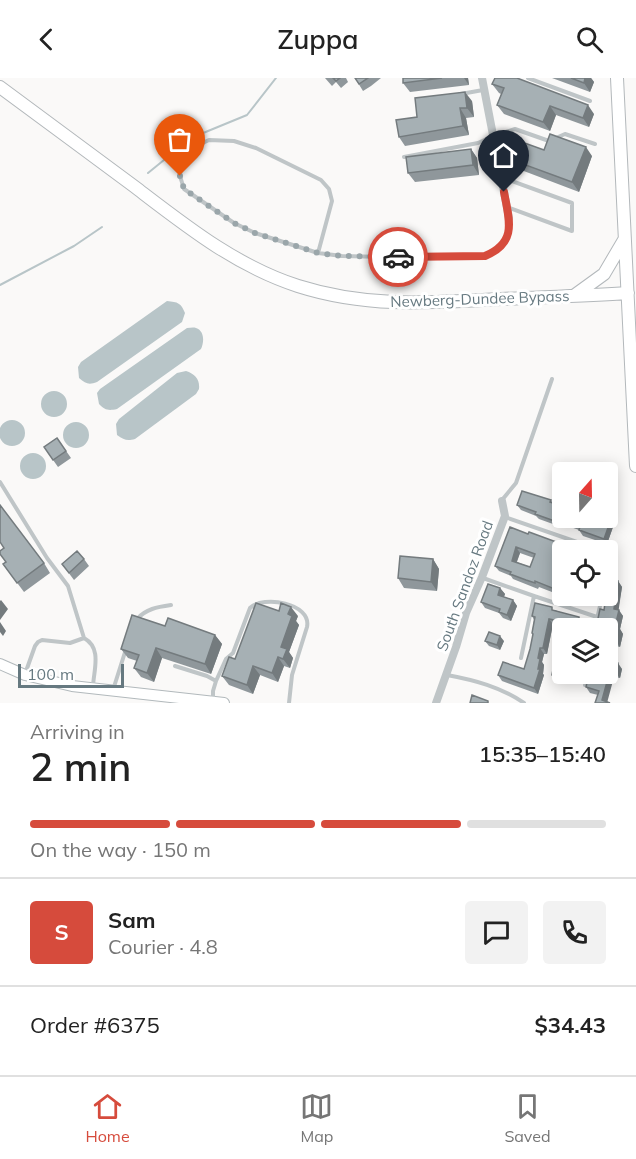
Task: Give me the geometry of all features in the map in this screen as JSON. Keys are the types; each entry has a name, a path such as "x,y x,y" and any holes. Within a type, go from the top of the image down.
{"highway":[{"path":"617,78 636,466"},
{"name":"Newberg-Dundee Bypass","path":"0,87 216,246 251,266 298,285 358,299 390,302 628,293"},
{"path":"574,296 604,274 624,239"}],"main road":[{"path":"0,664 25,675 51,682 218,702"}],"street":[{"path":"482,78 509,218"},
{"name":"South Sandoz Road","path":"436,703 466,613 504,516 502,501"}],"lane":[{"path":"528,78 590,101"},
{"path":"460,94 484,89"},
{"path":"404,157 478,142 515,129 549,141 565,134 594,144"},
{"path":"318,253 332,201 329,189 321,180 256,148 234,141 209,140 192,148 182,164 180,176 184,189 234,223 255,233 318,253 396,257 485,256 498,250 504,242 509,231 509,218"},
{"path":"501,177 572,203 572,231 507,207"},
{"name":"South Sandoz Road","path":"502,501 516,483 552,379"},
{"path":"0,482 47,558 68,586 84,638 95,649 92,688"},
{"path":"504,516 572,540"},
{"path":"482,577 597,617 600,606"},
{"path":"521,658 534,596"},
{"path":"218,702 213,691 216,681 226,659 233,653 250,608 260,602 282,603 296,607 303,612 308,622 292,675 289,703"},
{"path":"136,620 143,612 171,605"},
{"path":"25,675 38,642 42,640 70,643 84,638"},
{"path":"112,691 128,643"},
{"path":"175,666 216,681"},
{"path":"446,675 476,681 503,691 524,703"}],"shaded area":[{"path":"167,301 182,307 185,313 182,322 97,382 88,383 79,378 78,367 81,362"},
{"path":"187,328 196,328 201,332 203,341 201,349 117,409 103,408 99,404 97,393 100,389"},
{"path":"186,371 198,380 199,389 196,394 135,439 126,440 117,435 116,424 119,419 177,373"},
{"path":"54,391 63,395 67,404 63,413 54,417 45,413 41,404 45,395"},
{"path":"12,420 21,424 25,433 21,442 12,446 3,442 -1,433 3,424"},
{"path":"76,422 85,426 89,435 85,444 76,448 67,444 63,435 67,426"},
{"path":"33,453 42,457 46,466 42,475 33,479 24,475 20,466 24,457"}],"building":[{"path":"355,78 368,78 359,84"},
{"path":"403,78 442,78 403,83"},
{"path":"495,78 517,78 588,105 583,118 550,106 543,122 497,105 504,88 492,84"},
{"path":"571,78 585,78 584,83"},
{"path":"465,92 467,108 460,108 463,126 399,137 396,120 417,117 415,98"},
{"path":"550,134 586,147 572,182 501,156 508,137 544,150"},
{"path":"471,149 473,165 408,173 406,157"},
{"path":"57,438 66,451 53,460 44,447"},
{"path":"522,491 551,500 552,520 535,514 536,512 517,505"},
{"path":"0,505 44,563 17,583 3,564 6,562 0,554 4,548 0,542"},
{"path":"510,527 552,540 552,588 510,574 511,572 495,566","holes":["516,547 535,554 530,567 512,561"]},
{"path":"580,528 608,528 604,539 579,530"},
{"path":"77,551 84,559 69,573 62,564"},
{"path":"400,556 433,559 431,582 398,578"},
{"path":"488,584 500,588 498,595 513,600 507,615 499,612 500,609 481,602"},
{"path":"256,603 279,611 281,603 291,607 288,614 292,616 281,647 287,649 283,659 278,657 272,673 253,666 247,685 222,676 229,657 235,659"},
{"path":"535,603 579,617 549,619 543,648 540,648 538,669 540,669 534,688 498,675 503,662 524,669 533,634 535,617 532,616"},
{"path":"605,606 614,606 614,609 619,610 617,618 598,618 600,609 604,610"},
{"path":"132,615 165,626 168,618 215,635 205,664 156,648 147,673 134,668 139,655 121,649"},
{"path":"489,632 500,636 497,645 485,641"},
{"path":"587,684 606,684 602,700 610,703 595,703 599,691 586,687"},
{"path":"472,695 488,701 488,703 470,703"}],"waterway":[{"path":"148,173 191,138 247,115 276,78"},
{"path":"0,285 74,246 102,227"}],"way so far":[{"path":"180,176 184,189 234,223 255,233 318,253 398,257"}],"route":[{"path":"398,257 485,256 498,250 509,231 504,192"}]}
